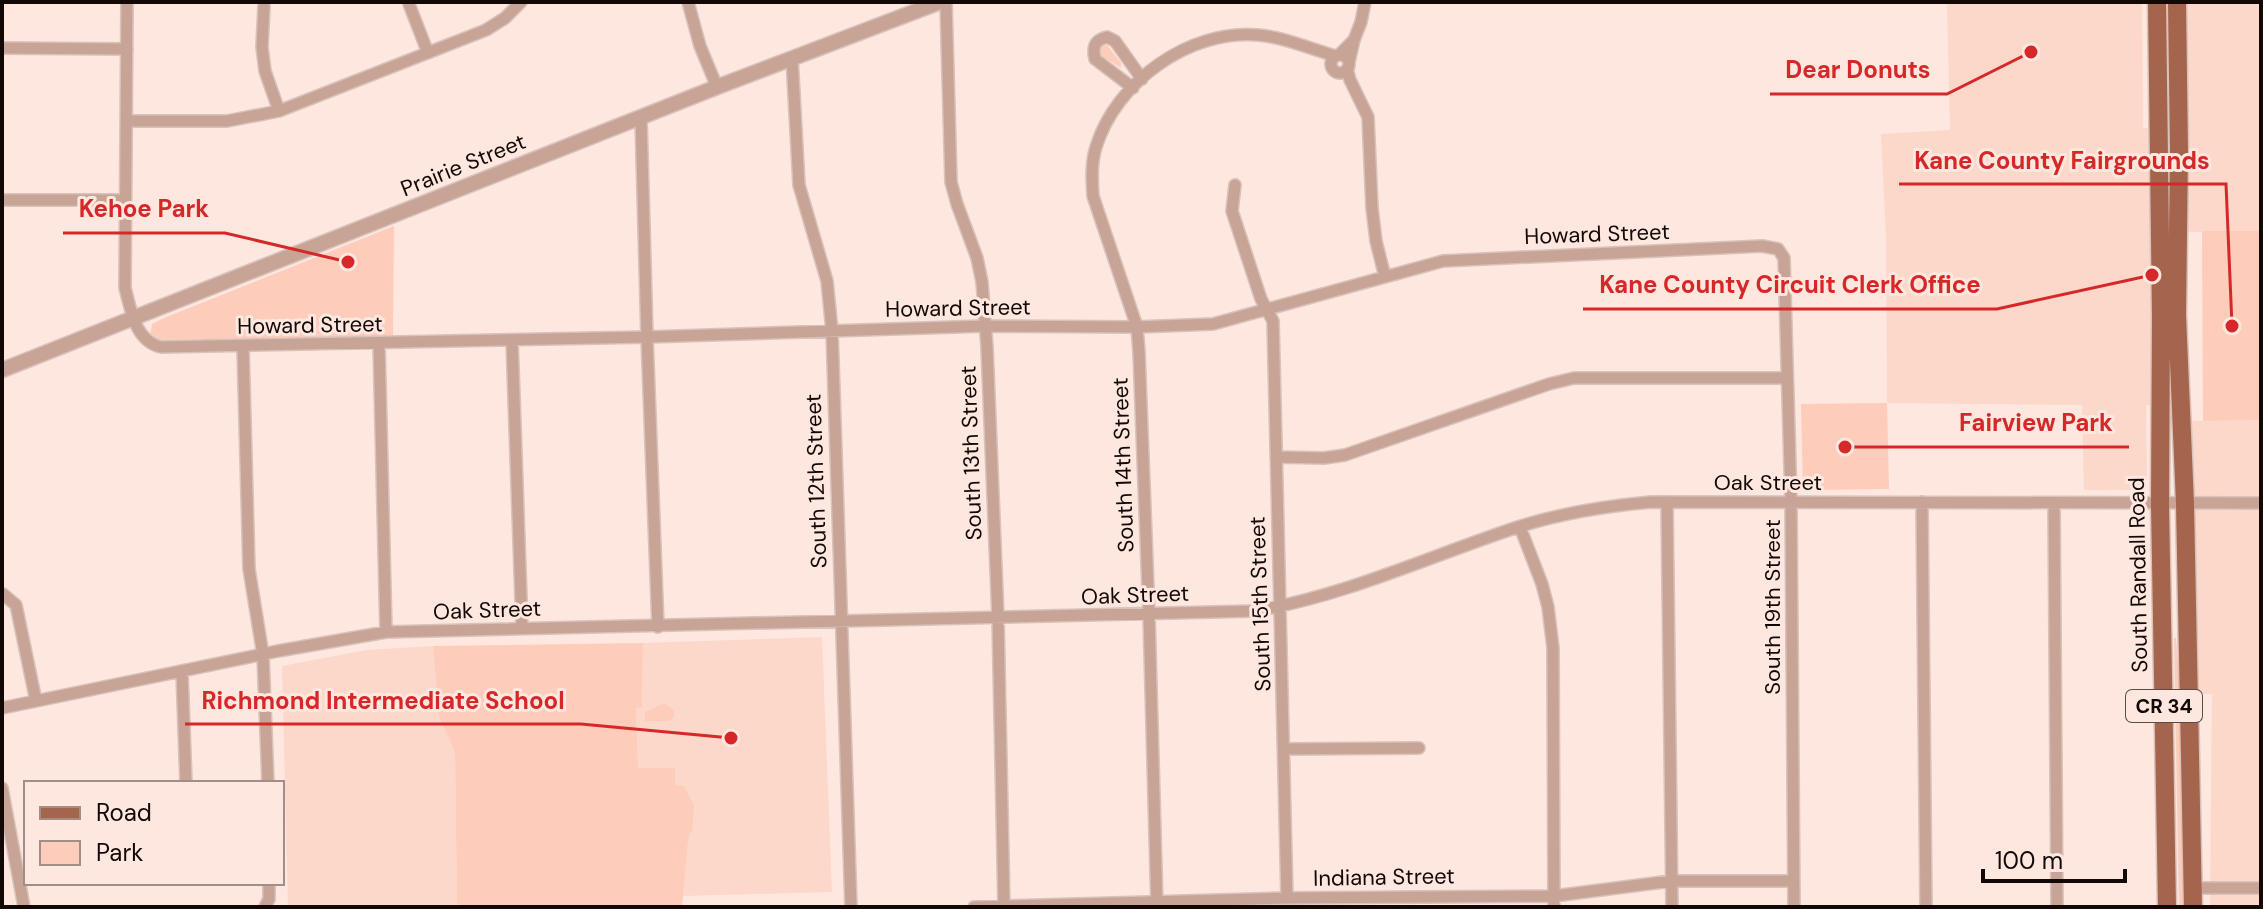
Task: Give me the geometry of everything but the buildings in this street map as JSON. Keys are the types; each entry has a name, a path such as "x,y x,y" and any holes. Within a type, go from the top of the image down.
{"main road":[{"name":"South Randall Road","path":"2157,2 2160,504 2167,907"},
{"name":"CR 34","path":"2177,2 2177,315 2185,504 2193,907"}],"street":[{"path":"127,2 125,288 133,319"},
{"path":"126,121 227,121 279,111 486,30 505,18 521,2"},
{"path":"688,2 700,46 717,87"},
{"name":"Prairie Street","path":"2,370 717,87 943,2"},
{"name":"South 13th Street","path":"943,2 951,182 977,258 985,326 998,618 1004,906"},
{"path":"1365,2 1354,40 1340,64 1368,117 1372,208 1385,277"},
{"path":"409,4 428,53"},
{"path":"264,6 262,47 265,71 279,111"},
{"name":"South 14th Street","path":"1157,904 1137,327 1098,213 1092,178 1096,148 1106,122 1118,103 1151,71 1186,48 1223,37 1258,35 1312,50 1340,64"},
{"path":"2,48 127,49"},
{"name":"South 12th Street","path":"792,58 799,185 827,281 832,331 851,907"},
{"path":"641,118 658,627"},
{"name":"South 15th Street","path":"1235,185 1232,211 1261,299 1273,321 1287,898"},
{"path":"2,200 125,200"},
{"name":"Howard Street","path":"133,319 150,345 161,347 985,326 1137,327 1213,324 1443,261 1762,246 1778,249 1784,258"},
{"name":"South 19th Street","path":"1784,258 1791,502 1794,907"},
{"path":"512,340 522,628"},
{"path":"379,343 386,632"},
{"path":"243,347 249,569 263,655 268,781"},
{"path":"1276,457 1345,455 1574,378 1787,378"},
{"path":"1667,502 1672,907"},
{"name":"Oak Street","path":"2,708 386,632 1149,615 1280,607 1353,586 1520,527 1612,506 1667,502 2261,503"},
{"path":"1922,502 1926,907"},
{"path":"2054,503 2057,907"},
{"path":"1520,527 1542,584 1553,648 1554,901"},
{"path":"3,594 16,605 36,701"},
{"path":"182,672 186,781"},
{"path":"1284,749 1419,748"},
{"path":"2,788 24,907"},
{"name":"Indiana Street","path":"974,907 1287,898 1554,901 1671,881 1793,881"},
{"path":"265,907 269,899 269,885"},
{"path":"2193,888 2261,888"}],"shaded area":[{"path":"1947,2 2142,2 2143,128 2153,128 2155,406 2146,405 2147,477 2136,490 2084,490 2082,405 1887,403 1886,237 1881,134 1950,130"},
{"path":"2180,2 2261,2 2261,231 2181,232"},
{"path":"2261,420 2261,500 2190,501 2187,421"},
{"path":"2261,508 2261,907 2210,907 2212,694 2195,694 2191,510"},
{"path":"822,637 832,892 683,896 694,805 675,785 638,768 636,707 642,706 643,643"},
{"path":"433,646 439,717 455,752 457,902 460,907 288,907 282,666 367,650"}],"green space":[{"path":"1107,45 1121,63 1121,68 1099,54 1098,48"},
{"path":"394,226 393,336 155,340 150,336 152,324 164,318"},
{"path":"2202,231 2261,231 2261,420 2203,421"},
{"path":"1887,403 1889,489 1803,490 1801,404"},
{"path":"2174,638 2181,705 2185,907 2179,907"},
{"path":"643,643 642,707 636,708 638,768 675,768 675,785 684,786 694,805 682,907 460,907 457,902 455,752 439,717 433,646"},
{"path":"664,703 674,710 674,717 669,721 645,721 645,712"}],"place":[{"name":"Dear Donuts","path":"2031,52"},
{"name":"Kehoe Park","path":"348,262"},
{"name":"Kane County Circuit Clerk Office","path":"2152,275"},
{"name":"Kane County Fairgrounds","path":"2232,326"},
{"name":"Fairview Park","path":"1845,447"},
{"name":"Richmond Intermediate School","path":"731,738"}]}
